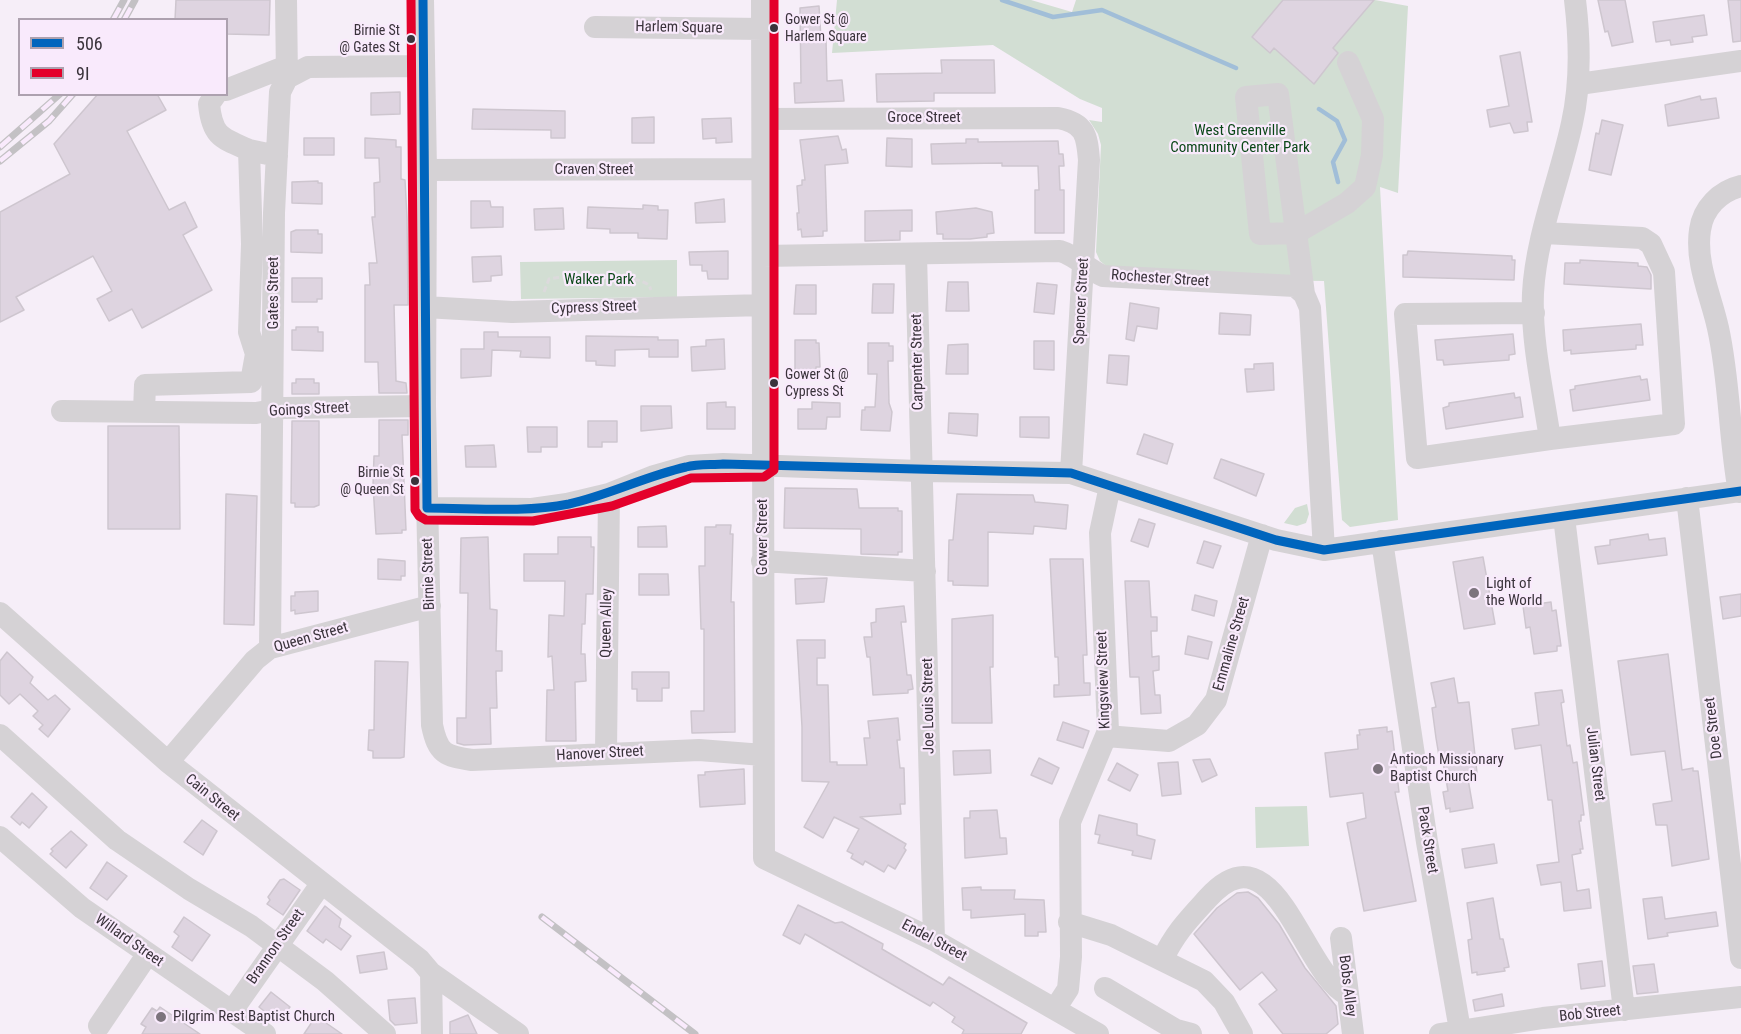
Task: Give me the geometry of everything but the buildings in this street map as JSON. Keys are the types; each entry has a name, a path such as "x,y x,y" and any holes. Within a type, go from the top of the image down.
{"street":[{"name":"Gates Street","path":"262,654 273,410 274,213 280,92 287,72 286,0"},
{"name":"Birnie Street","path":"423,0 427,508 432,725 440,750"},
{"name":"Gower Street","path":"762,0 764,858"},
{"path":"1550,439 1533,292 1544,233 1572,122 1579,84 1575,0"},
{"name":"Harlem Square","path":"595,27 763,29"},
{"path":"1324,550 1310,308 1304,294 1296,233 1278,94 1246,97 1260,234 1296,233 1347,203 1365,187 1372,154 1373,119 1348,62"},
{"path":"1579,84 1741,62"},
{"path":"228,89 308,67 423,66"},
{"path":"215,96 209,104 211,123 218,134 249,150 277,156"},
{"name":"Groce Street","path":"763,119 1058,118 1072,121 1082,130"},
{"name":"Spencer Street","path":"1071,473 1089,160 1088,140 1082,130"},
{"path":"144,411 145,385 251,382 256,354 249,332 252,244 249,150"},
{"name":"Craven Street","path":"426,170 763,169"},
{"path":"427,508 532,509 609,494 654,476 689,466 763,465 920,471 1071,473 1295,546 1324,550 1740,492 1718,328 1706,292 1700,231 1706,210 1714,200 1730,188 1741,186"},
{"path":"1534,313 1404,314 1417,458 1674,424 1664,272 1651,244 1642,238 1544,233"},
{"name":"Rochester Street","path":"763,256 1060,251 1072,255 1103,276 1295,286 1304,294"},
{"name":"Carpenter Street","path":"916,254 920,471"},
{"name":"Cypress Street","path":"425,307 512,312 546,309 763,305"},
{"name":"Goings Street","path":"62,411 256,413 273,410 425,406"},
{"name":"Joe Louis Street","path":"920,471 925,571 934,940"},
{"name":"Kingsview Street","path":"1055,1009 1068,989 1071,957 1070,822 1106,736 1100,533 1110,486"},
{"name":"Queen Alley","path":"606,752 609,494"},
{"name":"Doe Street","path":"1687,498 1741,958"},
{"name":"Julian Street","path":"1564,517 1624,1010"},
{"name":"Emmaline Street","path":"1106,736 1168,741 1197,725 1216,700 1262,535"},
{"name":"Pack Street","path":"1382,541 1427,842 1450,1032"},
{"path":"762,561 925,571"},
{"name":"Queen Street","path":"168,762 262,654 430,606"},
{"name":"Cain Street","path":"0,613 168,762 420,960 431,973 518,1034"},
{"path":"0,735 117,840 277,945 325,981 386,1034"},
{"name":"Hanover Street","path":"440,750 450,757 472,760 606,752 699,750 763,755"},
{"name":"Willard Street","path":"0,837 82,908 262,1033"},
{"name":"Endel Street","path":"764,858 934,940 1098,1034"},
{"path":"1162,960 1183,924 1216,889 1243,877 1257,879 1277,896 1333,986 1348,995"},
{"name":"Brannon Street","path":"232,1011 321,884"},
{"path":"1070,922 1111,935 1204,981 1224,1002 1235,1033"},
{"name":"Bobs Alley","path":"1341,938 1353,1034"},
{"path":"94,1031 147,955"},
{"path":"431,973 432,1034"},
{"path":"1105,988 1176,1030 1191,1034"},
{"name":"Bob Street","path":"1450,1032 1601,1023 1624,1010 1741,997"}],"path":[{"path":"546,309 543,290 549,279 584,275 618,286"}],"green space":[{"name":"West Greenville Community Center Park","path":"837,0 1031,0 1072,12 1076,0 1375,0 1408,6 1398,193 1380,187 1398,520 1350,527 1342,520 1324,281 1249,280 1111,270 1100,261 1096,252 1101,145 1098,134 1089,120 1102,122 1102,108 1080,99 993,45 832,53"},
{"name":"Walker Park","path":"677,260 677,297 521,299 520,262"},
{"path":"1307,504 1309,514 1306,523 1297,526 1284,523 1295,508"},
{"path":"1307,806 1309,846 1256,848 1255,807"}],"waterway":[{"path":"1002,0 1053,17 1102,10 1236,68"},
{"path":"1319,109 1337,121 1345,140 1333,162 1338,182"}],"railway":[{"path":"114,18 124,0"},
{"path":"125,18 135,0"},
{"path":"0,147 58,96"},
{"path":"0,161 49,121 71,96"},
{"path":"542,917 695,1034"}],"transit line":[{"name":"9I","path":"411,0 415,510 426,520 533,521 612,506 691,478 764,477 774,470 774,0"},
{"name":"506","path":"423,0 427,508 552,507 584,500 671,471 700,465 1071,473 1276,540 1324,550 1741,491"}],"place":[{"name":"Gower St @ Harlem Square","path":"774,28"},
{"name":"Birnie St @ Gates St","path":"411,39"},
{"name":"Gower St @ Cypress St","path":"774,383"},
{"name":"Birnie St @ Queen St","path":"415,481"},
{"name":"Light of the World","path":"1474,593"},
{"name":"Antioch Missionary Baptist Church","path":"1378,769"},
{"name":"Pilgrim Rest Baptist Church","path":"161,1017"}]}
